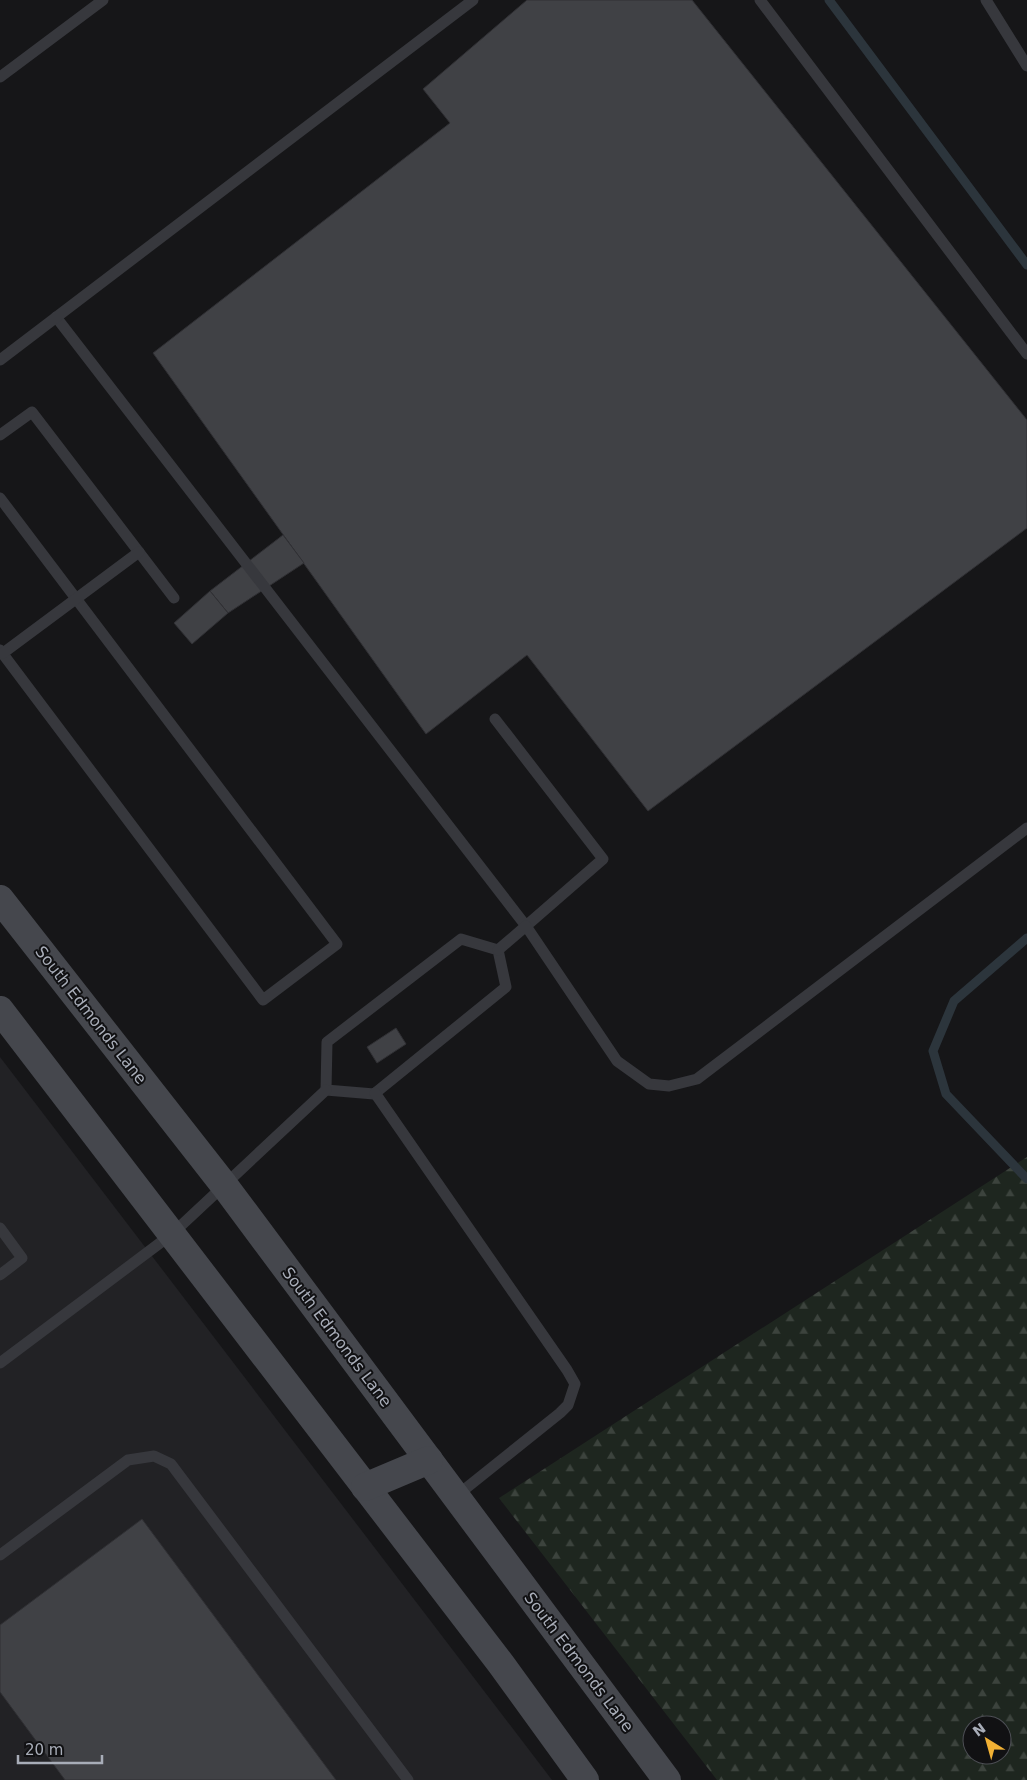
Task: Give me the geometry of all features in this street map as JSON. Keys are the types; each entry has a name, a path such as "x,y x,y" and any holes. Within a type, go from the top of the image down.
{"main road":[{"name":"South Edmonds Lane","path":"0,899 224,1185 667,1780"},
{"path":"0,1010 501,1664 586,1780"},
{"path":"365,1487 429,1460"}],"lane":[{"path":"0,77 103,0"},
{"path":"0,360 473,0"},
{"path":"760,0 1027,354"},
{"path":"986,0 1027,66"},
{"path":"56,317 526,926 617,1061 649,1084 669,1086 697,1079 1027,828"},
{"path":"0,435 32,412 174,598"},
{"path":"0,498 76,598 337,944 263,1000 1,651 76,598 139,552"},
{"path":"495,718 603,859 498,950"},
{"path":"0,1363 172,1234 326,1090 327,1042 461,939 498,950"},
{"path":"326,1090 375,1093 506,987 498,950"},
{"path":"375,1093 562,1361 575,1384 568,1405 560,1413 455,1497"},
{"path":"0,1228 22,1258 0,1275"},
{"path":"0,1555 128,1460 154,1456 171,1464 408,1780"}],"shaded area":[{"path":"0,1057 552,1780 0,1780"}],"green space":[{"path":"1027,1157 1027,1780 717,1780 499,1498"}],"building":[{"path":"527,0 692,0 1027,420 1027,528 648,811 527,655 426,734 153,353 450,123 423,89"},
{"path":"283,535 304,563 228,613 210,591"},
{"path":"210,591 228,613 192,644 174,623"},
{"path":"396,1028 406,1044 377,1063 367,1047"},
{"path":"142,1519 336,1780 65,1780 0,1692 0,1625"}],"waterway":[{"path":"829,0 1027,265"},
{"path":"1027,938 954,1001 933,1051 946,1094 1027,1179"}]}
